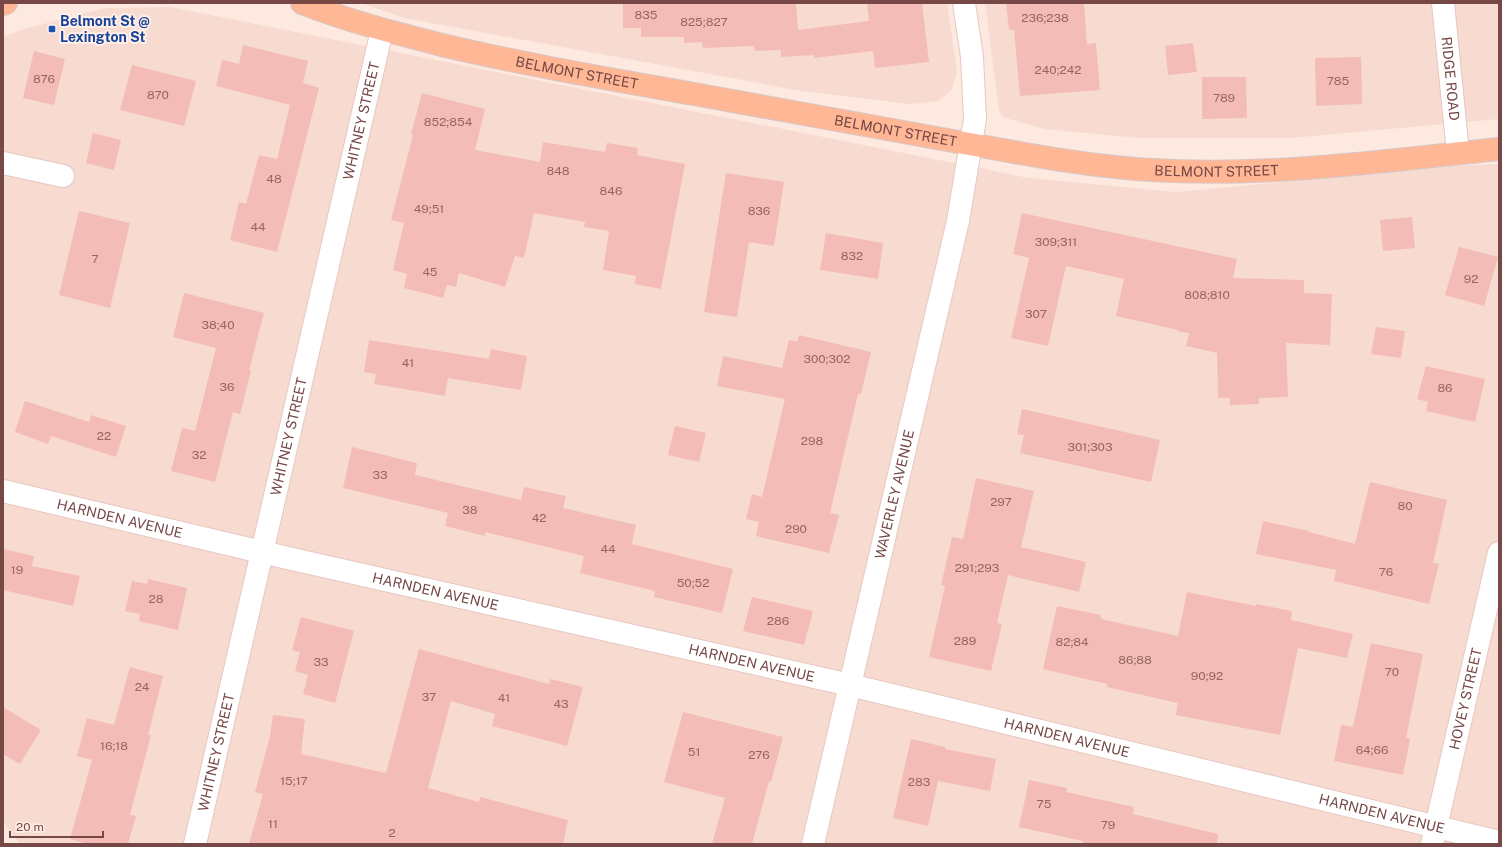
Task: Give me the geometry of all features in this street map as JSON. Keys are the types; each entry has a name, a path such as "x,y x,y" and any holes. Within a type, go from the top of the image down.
{"main road":[{"name":"BELMONT STREET","path":"302,3 334,16 382,30 472,52 560,70 1098,166 1208,172 1265,170 1320,167 1499,149"}],"street":[{"name":"WAVERLEY AVENUE","path":"813,844 958,221 975,119 972,57 964,3"},
{"name":"RIDGE ROAD","path":"1443,3 1458,153"},
{"name":"WHITNEY STREET","path":"195,844 382,30"},
{"path":"3,163 63,176"},
{"name":"HARNDEN AVENUE","path":"3,491 262,552 850,685 1434,836 1499,842"},
{"name":"HOVEY STREET","path":"1434,836 1499,553"}],"shaded area":[{"path":"361,3 947,3 957,72 951,91 938,101 910,104 802,91 404,18"},
{"path":"985,3 1499,3 1499,119 1291,138 1139,138 1044,129 1002,117 999,110"},
{"path":"170,7 1029,178 1176,192 1450,166 1499,164 1499,844 20,844 3,822 3,37 24,29 105,8"}],"building":[{"path":"623,3 796,3 798,30 869,21 867,3 922,3 929,62 875,68 873,51 814,58 814,55 781,57 781,50 755,51 754,46 703,48 702,42 684,43 684,37 641,37 641,28 623,28"},
{"path":"1006,3 1084,3 1087,44 1096,43 1100,90 1020,96 1014,30 1009,30"},
{"path":"1193,43 1197,72 1168,75 1165,46"},
{"path":"243,45 308,61 303,83 319,88 277,252 230,240 239,202 246,204 259,155 277,159 290,105 216,86 222,60 239,64"},
{"path":"34,51 65,59 54,105 23,98"},
{"path":"1361,57 1362,104 1316,106 1315,58"},
{"path":"132,65 196,81 184,126 120,110"},
{"path":"1202,77 1246,77 1247,118 1202,119"},
{"path":"422,93 485,109 475,150 540,162 543,142 605,152 607,143 638,148 637,155 685,164 661,289 635,284 636,276 603,270 609,231 584,227 585,222 534,213 524,258 515,256 505,287 459,273 456,287 447,285 443,298 404,288 407,274 393,270 404,223 391,220 413,135 411,134"},
{"path":"93,133 121,140 114,170 86,163"},
{"path":"726,173 784,182 774,246 749,242 737,317 704,312"},
{"path":"79,211 130,223 110,308 59,295"},
{"path":"1022,213 1237,259 1233,278 1304,280 1304,293 1332,294 1330,345 1286,343 1288,397 1259,398 1259,404 1230,405 1230,398 1218,398 1217,353 1186,346 1189,333 1116,316 1124,279 1066,266 1048,346 1011,338 1029,258 1013,254"},
{"path":"1412,217 1415,248 1383,251 1380,220"},
{"path":"826,233 883,243 878,279 820,270"},
{"path":"1459,247 1498,257 1484,306 1445,295"},
{"path":"184,293 264,313 249,370 251,371 240,414 233,412 215,482 171,471 182,428 195,431 216,348 173,337"},
{"path":"1376,327 1405,331 1401,358 1371,354"},
{"path":"799,335 871,352 861,394 858,394 830,513 839,515 829,553 756,536 759,522 746,519 752,494 762,497 785,399 717,386 723,356 782,368 789,340 797,342"},
{"path":"369,340 489,359 491,349 527,356 521,390 448,378 445,396 374,384 376,374 364,372"},
{"path":"1426,366 1485,379 1475,422 1426,411 1428,402 1417,399"},
{"path":"25,401 89,422 91,415 126,426 116,457 51,436 48,444 15,432"},
{"path":"1022,409 1160,440 1151,482 1020,453 1024,435 1017,434"},
{"path":"675,426 706,433 699,462 668,455"},
{"path":"352,447 417,463 415,475 521,500 524,487 566,496 563,508 636,525 632,544 733,569 722,613 654,597 655,591 580,573 584,556 485,532 485,536 445,526 448,513 343,488"},
{"path":"976,478 1034,491 1021,547 1086,562 1079,592 1008,575 997,623 1002,624 991,671 929,657 945,586 941,585 952,537 963,539"},
{"path":"1370,482 1447,500 1433,563 1439,564 1429,604 1334,581 1336,570 1256,554 1263,521 1309,531 1355,544"},
{"path":"3,549 34,556 32,566 80,576 73,606 3,590"},
{"path":"148,579 187,588 178,630 139,621 140,614 125,611 132,581 147,584"},
{"path":"1187,592 1256,606 1256,604 1292,611 1291,620 1353,634 1347,658 1298,648 1280,735 1176,715 1178,703 1107,687 1107,684 1043,669 1057,606 1101,615 1101,619 1178,636"},
{"path":"752,597 813,611 804,645 743,631"},
{"path":"301,617 354,631 335,703 303,694 308,675 295,671 300,652 292,650"},
{"path":"1371,643 1423,654 1406,738 1410,739 1403,775 1334,761 1341,725 1353,727"},
{"path":"419,649 549,684 550,679 583,687 567,746 492,726 495,714 451,701 428,788 479,802 480,797 568,820 563,844 249,844 263,794 255,792 270,736 273,715 305,719 301,754 386,773"},
{"path":"130,667 163,676 148,735 151,735 130,815 136,816 128,844 88,844 70,839 92,760 77,756 87,718 114,725"},
{"path":"3,707 41,730 20,764 3,754"},
{"path":"683,712 783,737 771,782 769,781 752,844 712,844 725,798 664,782"},
{"path":"911,739 945,747 945,749 996,759 990,791 938,781 928,826 893,818"},
{"path":"1029,780 1067,788 1066,792 1134,807 1133,814 1218,834 1217,844 1082,844 1083,841 1019,827"}],"place":[{"name":"Belmont St @ Lexington St","path":"52,29"}]}
